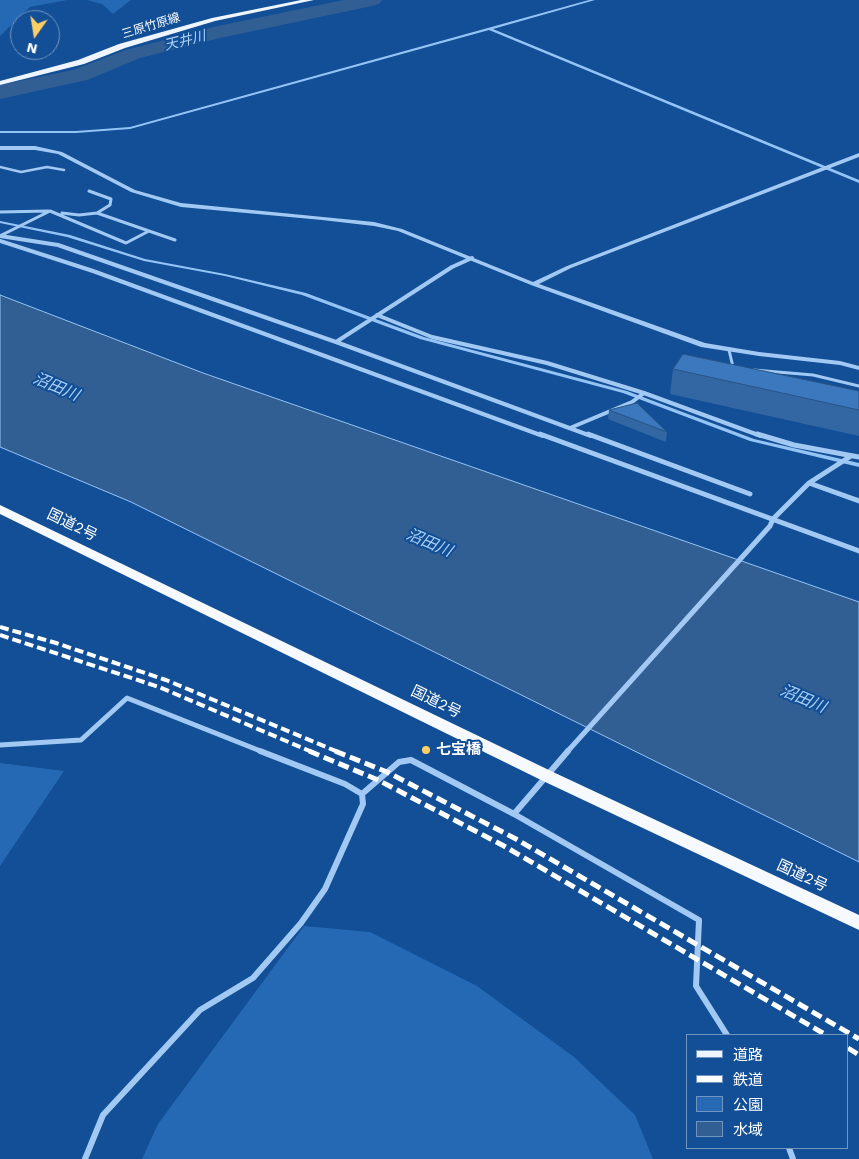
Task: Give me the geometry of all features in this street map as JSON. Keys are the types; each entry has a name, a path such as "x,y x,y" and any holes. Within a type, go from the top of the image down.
{"highway":[{"name":"国道2号","path":"0,510 547,776 859,923"}],"main road":[{"name":"三原竹原線","path":"0,83 81,62 139,40 214,19 311,0"}],"street":[{"path":"0,148 35,148 60,153 133,191 181,205 374,224 430,240 533,284 674,336 729,350 812,359 859,368"},
{"path":"533,284 569,267 859,155"},
{"path":"0,236 58,245 336,342 750,494"},
{"path":"0,241 93,270 859,551"},
{"path":"336,342 452,268 472,258"},
{"path":"377,315 432,337 547,363 644,393 745,431 794,446 859,457"},
{"path":"570,428 632,402 644,393"},
{"path":"514,814 564,755 770,526 773,519 809,483 852,456"},
{"path":"809,483 859,501"},
{"path":"0,745 81,740 127,698 345,784 362,794"},
{"path":"85,1159 103,1115 200,1010 253,978 301,923 325,889 362,804 362,794 399,762 411,760 514,814 699,920 696,986 726,1034"}],"lane":[{"path":"0,167 20,172 47,167 64,170"},
{"path":"89,191 111,199 110,204 97,213"},
{"path":"0,236 50,211"},
{"path":"0,212 50,211 79,215 97,213 175,240"},
{"path":"60,212 75,223 126,243 149,232"},
{"path":"729,350 733,368 742,369"},
{"path":"751,369 813,375 859,386"}],"green space":[{"path":"0,0 67,0 30,7 27,10 10,10 10,26 0,36"},
{"path":"87,0 131,0 113,14 102,4"},
{"path":"0,763 64,771 0,866"},
{"path":"304,926 370,932 477,986 574,1057 635,1115 653,1159 142,1159 158,1124"}],"water":[{"name":"沼田川","path":"0,295 203,373 859,602 859,862 131,502 0,447"}],"building":[{"path":"683,354 859,391 859,410 673,369"},
{"path":"637,403 667,432 609,410"}],"waterway":[{"name":"天井川","path":"0,92 79,75 133,54 218,32 372,0"},
{"path":"0,132 76,132 130,128 593,0"},
{"path":"490,29 859,182"},
{"path":"0,222 68,236 144,260 225,275 304,294 422,338 625,392 752,440 859,465"}],"railway":[{"path":"0,627 56,643 166,680 338,752"},
{"path":"0,635 159,687 312,752"},
{"path":"309,751 378,780 504,846 824,1034"},
{"path":"335,751 387,772 516,839 859,1039"},
{"path":"849,1049 859,1055"}],"place":[{"name":"七宝橋","path":"426,750"}]}
